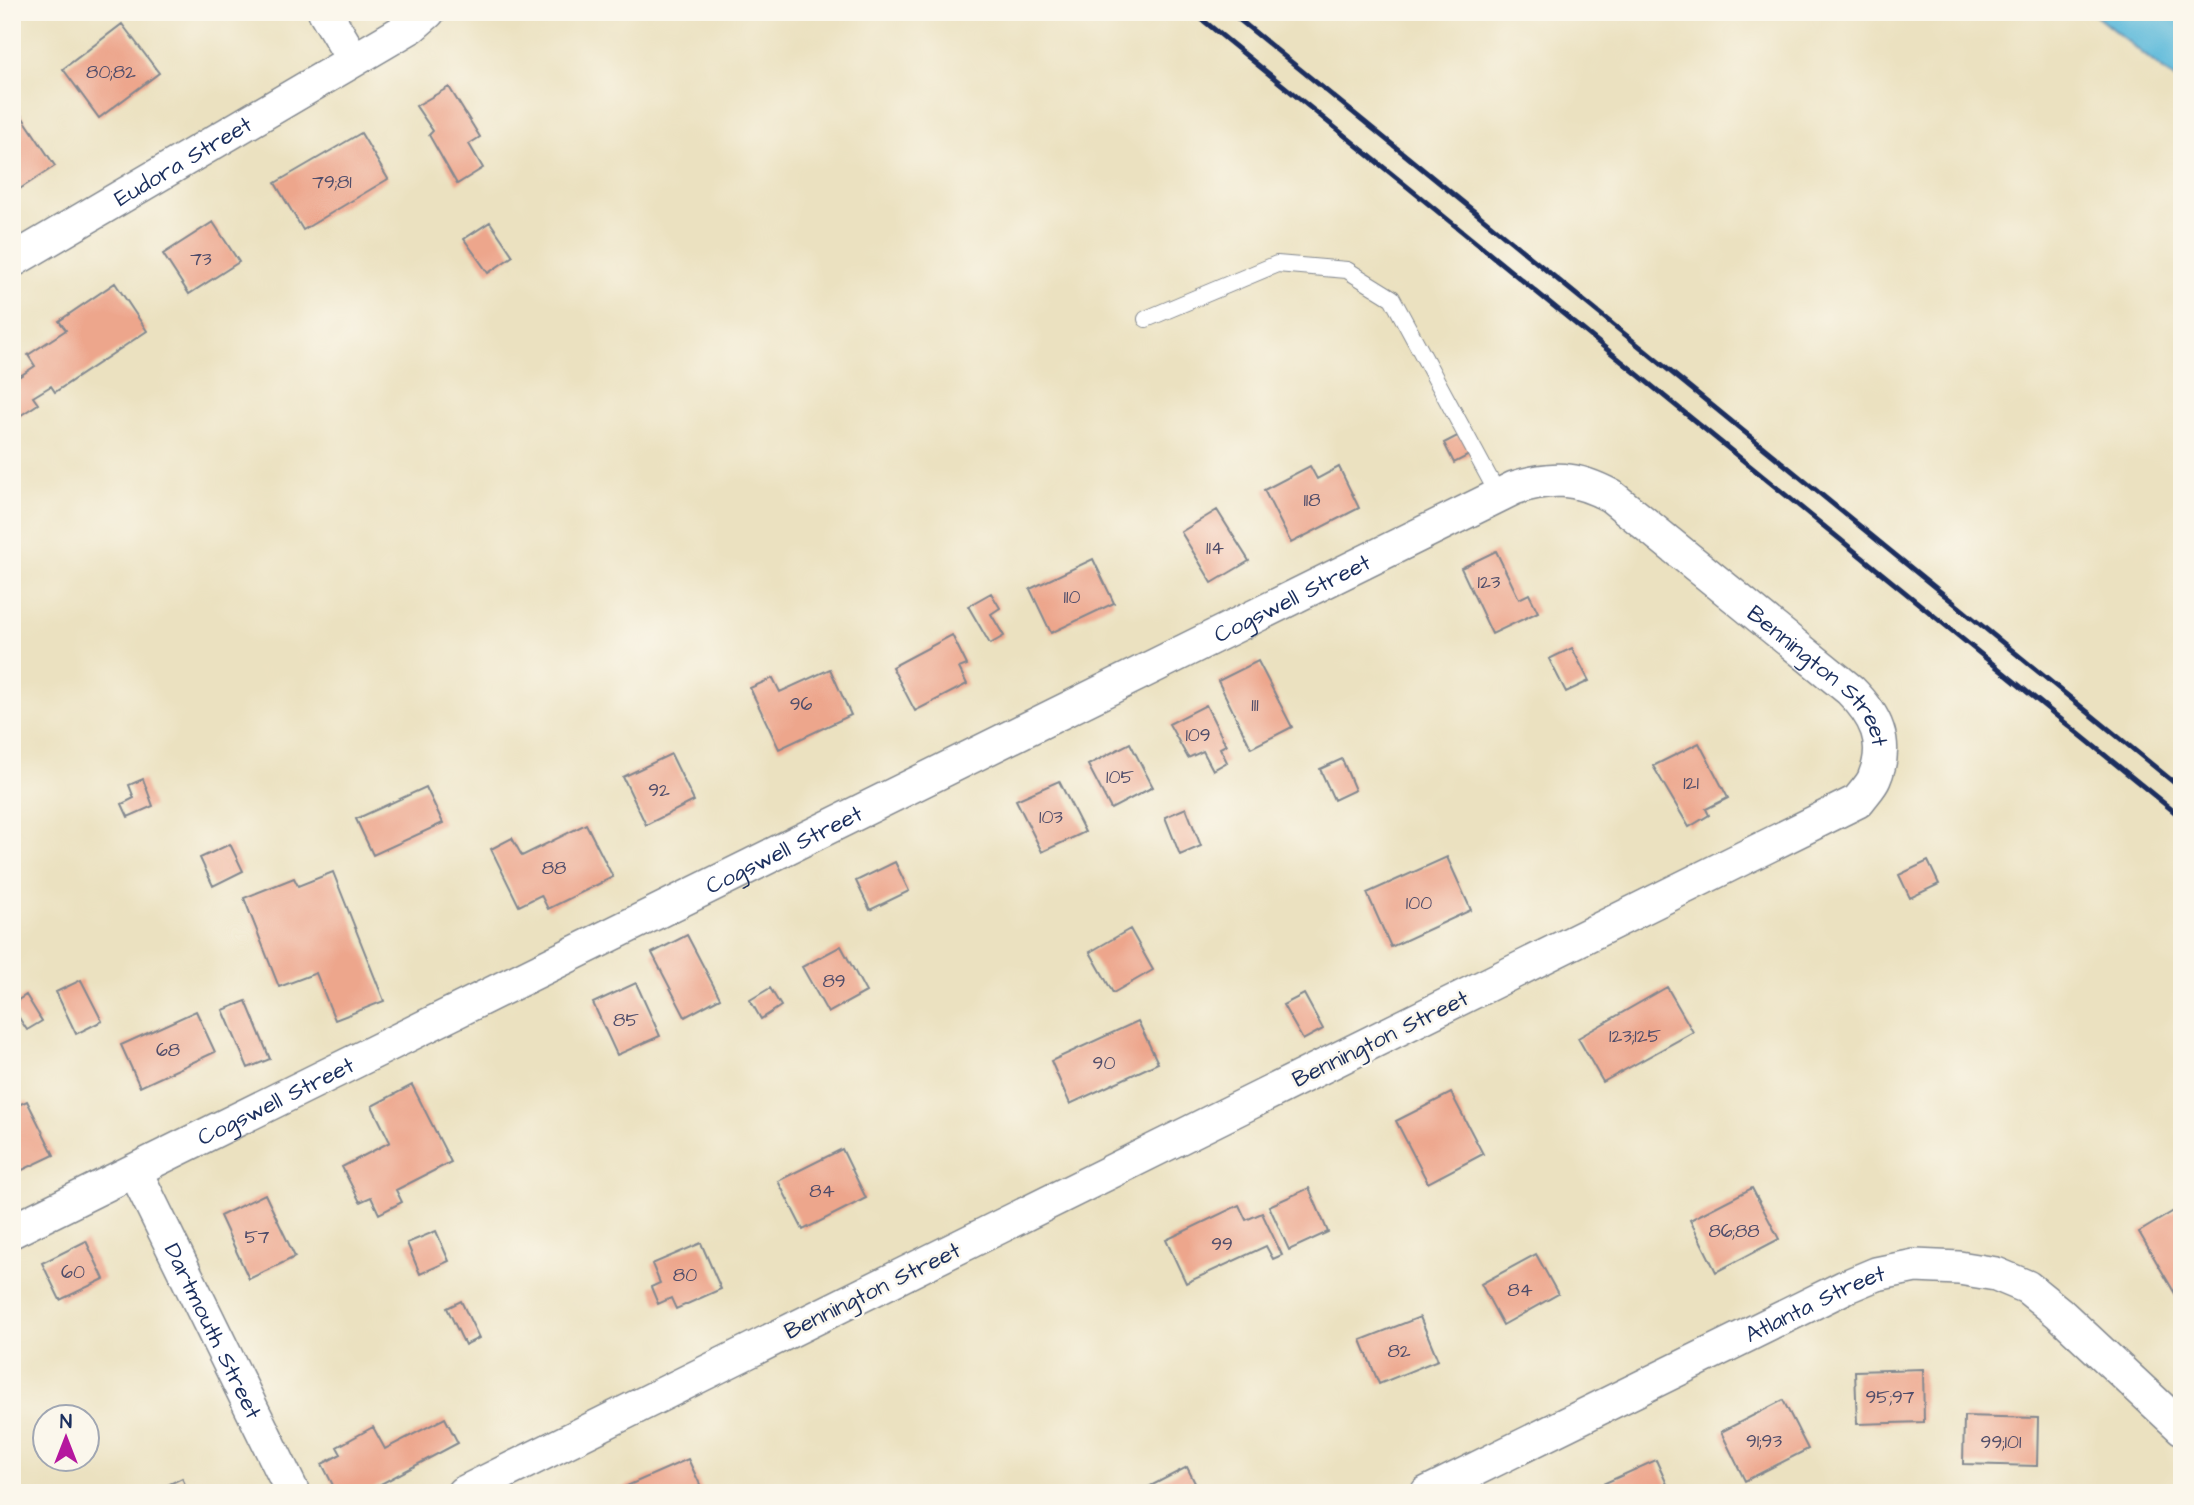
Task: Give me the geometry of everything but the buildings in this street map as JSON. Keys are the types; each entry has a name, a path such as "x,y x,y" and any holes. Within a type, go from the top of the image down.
{"street":[{"path":"325,12 353,59"},
{"name":"Eudora Street","path":"12,261 412,26 428,12"},
{"name":"Cogswell Street","path":"12,1231 1514,488 1535,481 1560,479"},
{"name":"Bennington Street","path":"463,1493 1858,801 1874,779 1880,755 1879,731 1868,707 1611,496 1579,482 1560,479"},
{"name":"Dartmouth Street","path":"135,1171 293,1493"},
{"name":"Atlanta Street","path":"1427,1493 1845,1287 1876,1274 1915,1266 1996,1273 2027,1287 2059,1313 2182,1428"}],"lane":[{"path":"1146,319 1277,264 1347,270 1392,298 1499,496"}],"water":[{"path":"2091,12 2182,12 2182,85"}],"railway":[{"path":"1193,12 2182,818"},
{"path":"1230,12 2182,789"}]}
